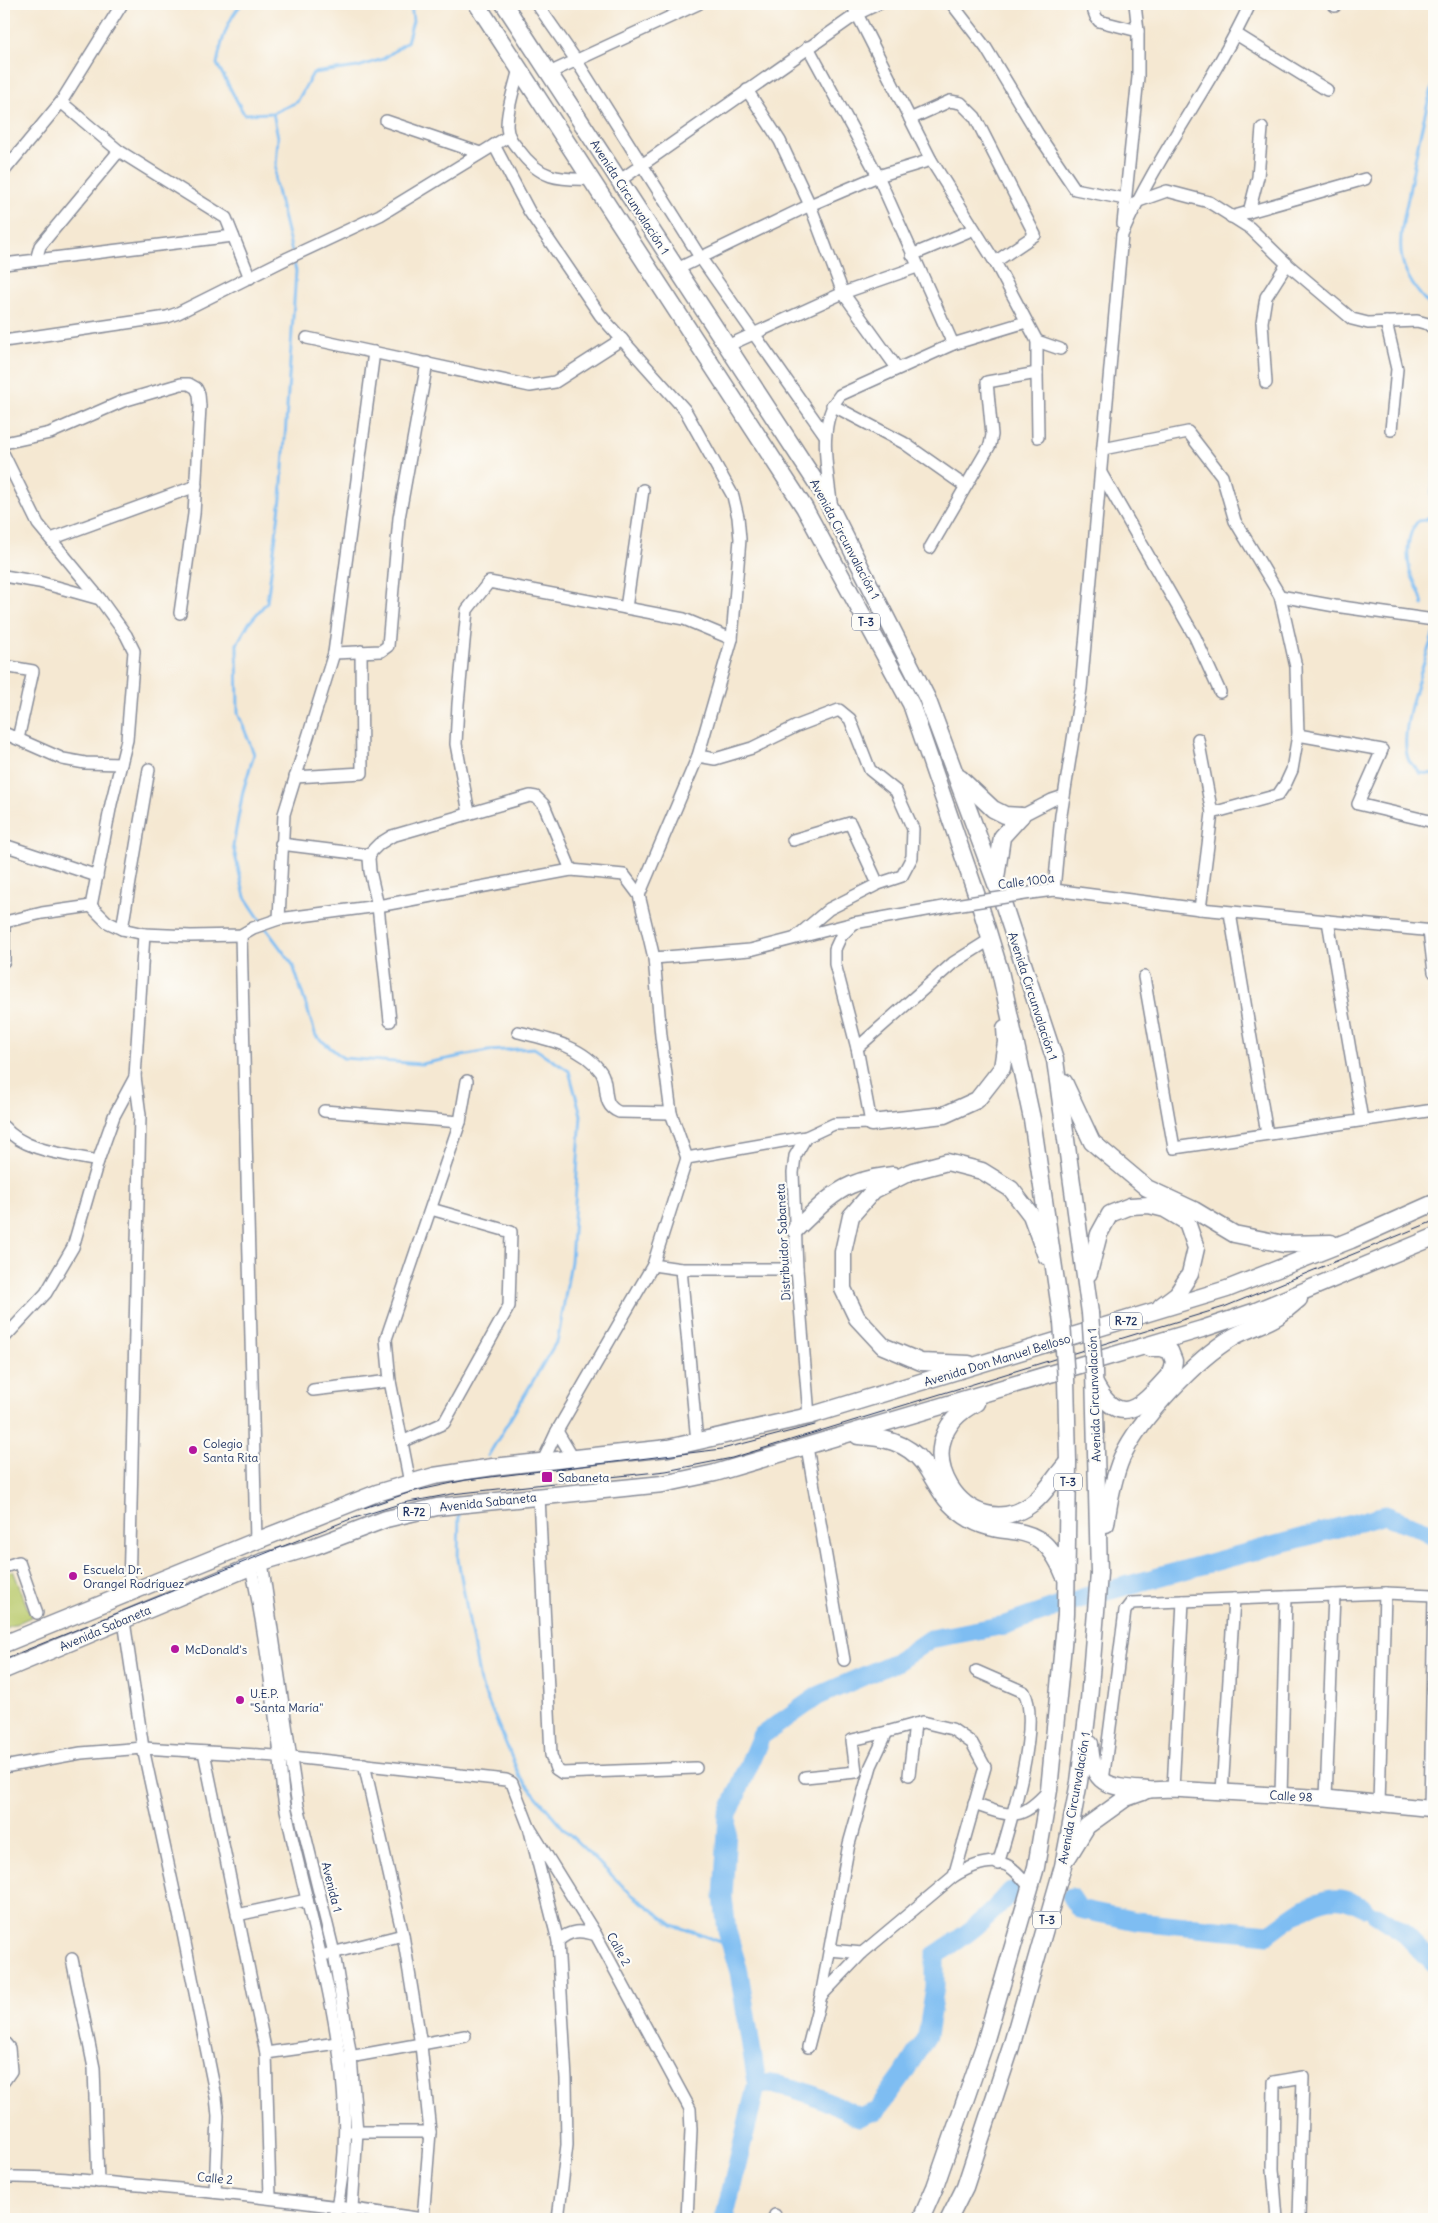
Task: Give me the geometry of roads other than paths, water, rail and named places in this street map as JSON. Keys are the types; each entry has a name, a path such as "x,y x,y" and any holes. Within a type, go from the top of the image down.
{"main road":[{"name":"Avenida Circunvalación 1","path":"477,4 804,507 910,704 991,939 1000,971 1032,1119 1058,1289 1066,1379 1068,1584 1049,1790 1036,1867 984,2046 922,2219"},
{"name":"Avenida Circunvalación 1","path":"504,4 832,510 927,698 995,881 1055,1060 1087,1282 1094,1377 1099,1573 1089,1700 1079,1782 1063,1866 1011,2047 965,2187 949,2219"},
{"path":"955,772 993,809 1005,816 1021,816"},
{"path":"995,881 1002,837 1021,816"},
{"path":"871,1123 944,1115 977,1100 1002,1068 1006,1042 1000,971"},
{"path":"1055,1060 1092,1142 1147,1188 1194,1210 1234,1234 1284,1244 1323,1245 1351,1240"},
{"path":"795,1230 821,1206 848,1186 868,1179 910,1172 947,1162 982,1171 1010,1189 1031,1215 1058,1289"},
{"path":"910,1172 874,1190 851,1216 843,1252 843,1289 857,1318 883,1346 921,1362 981,1364"},
{"name":"Avenida Don Manuel Belloso","path":"809,1416 1226,1289 1351,1240 1434,1203"},
{"path":"1087,1282 1099,1234 1110,1214 1130,1206 1149,1205 1165,1209 1187,1222 1196,1248 1190,1274 1177,1294 1151,1313"},
{"name":"R-72","path":"846,1435 1145,1348 1256,1311 1434,1237"},
{"path":"1099,1573 1110,1494 1122,1458 1134,1435 1166,1397 1204,1358 1233,1338 1277,1316 1314,1287"},
{"path":"1094,1377 1102,1395 1112,1406 1120,1410 1130,1411 1141,1405 1172,1372 1174,1367 1170,1351 1161,1348 1145,1348"},
{"path":"1008,1388 963,1410 947,1426 940,1448 947,1483 954,1494 972,1508 984,1514 999,1515 1016,1511 1033,1503 1068,1462"},
{"name":"Avenida Sabaneta","path":"4,1644 377,1493 410,1483 444,1474 668,1448 809,1416"},
{"path":"846,1435 892,1440 912,1451 922,1462 940,1494 964,1516 992,1528 1020,1531 1035,1537 1048,1546 1056,1556 1068,1584"},
{"name":"Avenida Sabaneta","path":"4,1670 256,1565 315,1546 386,1519 429,1509 663,1484 715,1473 846,1435"},
{"path":"1089,1700 1091,1760 1094,1772 1104,1781 1120,1787 1148,1790"},
{"path":"1063,1866 1087,1826 1126,1798 1148,1790"}],"street":[{"path":"4,171 61,102 122,4"},
{"path":"537,4 576,60 700,257 825,435"},
{"path":"549,73 698,4"},
{"path":"619,181 808,47 854,9 878,4"},
{"path":"952,4 986,48 1038,134 1075,189 1130,200 1167,191 1208,202 1250,228 1287,264 1352,319 1368,323 1416,321 1428,324 1434,329"},
{"path":"1091,4 1099,21 1138,32"},
{"path":"1054,890 1064,796 1081,689 1122,235 1130,200 1138,77 1138,32 1135,4"},
{"path":"1130,200 1236,34 1250,4"},
{"path":"854,9 931,160 995,262 1037,342 1038,436"},
{"path":"1236,34 1327,90"},
{"path":"808,47 878,176 953,344"},
{"path":"519,68 507,124 509,136 531,165 543,174 565,180 590,179"},
{"path":"747,90 780,141 810,205 843,293 897,368"},
{"path":"910,118 950,101 960,102 975,117 1035,235 995,262"},
{"path":"61,102 119,150 226,218 250,278"},
{"path":"386,121 480,153"},
{"path":"1249,212 1258,177 1262,128"},
{"path":"4,341 167,317 380,215 509,136"},
{"path":"494,145 529,211 600,315 685,410 733,496 738,517 740,539 732,639 698,756 639,895"},
{"path":"36,260 40,246 119,150"},
{"path":"676,269 810,205 878,176 931,160"},
{"path":"1232,217 1365,179"},
{"path":"912,255 974,228"},
{"path":"4,264 233,236"},
{"path":"1266,383 1262,322 1266,297 1287,264"},
{"path":"727,346 843,293 917,267"},
{"path":"832,510 825,435 832,406 840,395 953,344 1026,322"},
{"path":"1386,322 1397,369 1391,430"},
{"path":"307,338 530,386 540,386 555,382 622,339"},
{"path":"1037,342 1060,348"},
{"path":"275,920 284,814 334,653 374,352"},
{"path":"334,653 381,651 388,646 399,518 427,363"},
{"path":"930,548 965,486 986,455 990,445 992,435 988,382 1037,373"},
{"path":"4,443 50,433 123,401 170,386 189,384 196,388 200,397 196,486 180,613"},
{"path":"832,406 904,443 965,486"},
{"path":"1103,449 1188,432 1222,476 1235,521 1280,596 1296,667 1298,735 1292,770 1286,784 1278,795 1212,813"},
{"path":"4,455 38,524 100,599 132,643 134,651 127,740 91,906"},
{"path":"1100,474 1195,637 1220,692"},
{"path":"51,540 196,486"},
{"path":"626,608 643,490"},
{"path":"4,576 40,582 100,599"},
{"path":"468,813 456,744 467,610 489,582 684,619 732,639"},
{"path":"1280,596 1434,620"},
{"path":"294,777 362,773 361,651"},
{"path":"4,666 33,671 18,739"},
{"path":"698,756 715,760 752,748 797,726 839,710 850,719 870,770 896,791 913,829 912,857 902,876 878,884 830,909 793,940"},
{"path":"4,733 63,759 85,763 121,764"},
{"path":"1298,735 1382,750 1358,804 1434,822"},
{"path":"1198,739 1212,813 1200,909"},
{"path":"122,929 149,769"},
{"path":"390,1021 378,906 370,871 370,855 379,844 392,836 530,796 536,797 544,805 571,870"},
{"path":"1021,816 1064,796"},
{"path":"793,840 850,823 878,884"},
{"path":"281,844 370,855"},
{"path":"4,845 97,876"},
{"path":"4,961 4,922 66,908 91,906 108,922 122,929 144,934 192,936 241,935 253,928 275,920 378,906 571,870 624,875 639,895 654,958 670,1113 687,1158 653,1265 557,1431 543,1461"},
{"name":"Calle 100a","path":"654,958 750,950 854,923 1054,890 1230,913 1432,931"},
{"path":"1230,913 1267,1134"},
{"path":"1328,921 1362,1120"},
{"path":"687,1158 806,1137 834,1124 871,1123 857,1048 835,964 835,949 841,936 854,923"},
{"path":"1432,931 1434,972"},
{"path":"129,1592 140,1115 135,1077 144,934"},
{"path":"241,935 256,1541"},
{"path":"857,1048 953,963 991,939"},
{"path":"1144,977 1174,1148 1434,1110"},
{"path":"518,1032 547,1039 583,1054 602,1073 608,1104 614,1110 619,1112 670,1113"},
{"path":"4,1338 46,1293 73,1247 98,1161 114,1116 135,1077"},
{"path":"410,1483 390,1381 386,1339 460,1122 467,1081"},
{"path":"324,1111 460,1122"},
{"path":"4,1127 13,1137 40,1148 98,1161"},
{"name":"Distribuidor Sabaneta","path":"806,1137 795,1156 793,1173 797,1269 809,1416"},
{"path":"402,1442 444,1423 510,1306 511,1232 431,1209"},
{"path":"653,1265 681,1269 797,1269"},
{"path":"681,1269 697,1442"},
{"path":"314,1390 390,1381"},
{"path":"557,1431 573,1458"},
{"path":"807,1447 844,1660"},
{"path":"538,1496 551,1756 556,1769 562,1773 696,1768"},
{"path":"4,1567 19,1562 37,1613"},
{"path":"256,1565 262,1619 286,1757 285,1808 322,1956 351,2132 334,2219"},
{"path":"1379,1804 1385,1593"},
{"path":"1104,1781 1126,1611 1131,1603 1385,1593 1434,1595 1432,1809"},
{"path":"1326,1798 1334,1595"},
{"path":"1281,1796 1286,1597"},
{"path":"1222,1792 1234,1599"},
{"path":"1173,1789 1183,1601"},
{"path":"124,1621 143,1748 216,2097 218,2116 215,2192"},
{"path":"976,1671 1024,1692 1029,1703 1023,1779 998,1864"},
{"path":"856,1772 852,1740 915,1724 923,1722 952,1729 972,1743 985,1767 954,1876"},
{"path":"909,1775 915,1724"},
{"path":"808,2047 821,1996 849,1844 869,1772 887,1732"},
{"path":"4,1767 81,1753 143,1748 364,1764 509,1781 530,1827 596,1935"},
{"path":"204,1752 266,2053 270,2197"},
{"name":"Avenida 1","path":"286,1757 334,1952 351,2057 350,2214"},
{"path":"364,1764 403,1935 422,2045 430,2132 423,2219"},
{"path":"805,1777 869,1772"},
{"name":"Calle 98","path":"1148,1790 1173,1789 1326,1798 1432,1809"},
{"path":"974,1804 1004,1815 1013,1815 1034,1807 1049,1790"},
{"path":"530,1827 558,1941 566,2078 567,2145 558,2219"},
{"path":"298,1862 311,1858"},
{"path":"821,1996 862,1953 954,1876 969,1868 982,1864 1010,1866 1030,1886"},
{"path":"237,1915 307,1900"},
{"name":"Calle 2","path":"558,1941 565,1934 575,1931 584,1931 596,1935 690,2109 690,2216"},
{"path":"322,1956 403,1935"},
{"path":"830,1950 862,1953"},
{"path":"72,1959 94,2068 98,2182"},
{"path":"339,2059 465,2036"},
{"path":"4,2042 9,2048 11,2071 4,2081"},
{"path":"266,2053 337,2043"},
{"path":"1277,2219 1273,2169 1274,2082 1303,2077 1299,2219"},
{"path":"351,2132 430,2132"},
{"name":"Calle 2","path":"4,2177 27,2176 270,2197 338,2206 350,2214 423,2219"}],"waterway":[{"path":"242,4 229,24 217,64 244,114 273,113 278,137 275,182 292,252"},
{"path":"273,113 297,102 313,73 358,67 383,59 407,42 413,21 411,4"},
{"path":"1434,82 1419,140 1401,236 1402,259 1410,280 1434,310"},
{"path":"261,921 245,897 233,846 243,791 254,754 238,713 237,644 249,623 267,602 281,498 296,271 293,259"},
{"path":"1423,605 1410,571 1408,544 1414,526 1418,521 1426,520 1430,516 1434,471"},
{"path":"1434,632 1413,697 1406,733 1406,749 1409,761 1420,773 1434,774"},
{"path":"264,926 293,965 316,1036 343,1058 421,1064 488,1051 534,1048 569,1071 581,1115 571,1261 558,1339 488,1456"},
{"path":"459,1512 458,1559 480,1682 520,1777 565,1830 631,1894 673,1925 721,1942 739,1972"},
{"path":"724,2219 757,2083 739,1972 727,1931 723,1897 728,1815 761,1736 818,1696 898,1661 930,1639 1005,1625 1085,1597 1385,1515 1427,1531 1434,1537"},
{"path":"757,2083 784,2086 810,2094 859,2117 877,2110 902,2076 927,2036 935,1987 935,1955 976,1926 1011,1891"},
{"path":"1071,1897 1079,1909 1136,1921 1269,1934 1304,1909 1325,1900 1346,1900 1364,1908"},
{"path":"1377,1915 1402,1931 1434,1964"}],"tram line":[{"path":"4,1659 348,1520 403,1503 452,1494 666,1471 732,1458 1224,1307 1434,1221"},
{"path":"364,1508 411,1492 466,1480 722,1449 815,1425"}],"place":[{"name":"Colegio Santa Rita","path":"193,1450"},
{"name":"Sabaneta","path":"547,1477"},
{"name":"Escuela Dr. Orangel Rodríguez","path":"73,1576"},
{"name":"McDonald's","path":"175,1649"},
{"name":"U.E.P. \"Santa María\"","path":"240,1700"}]}
